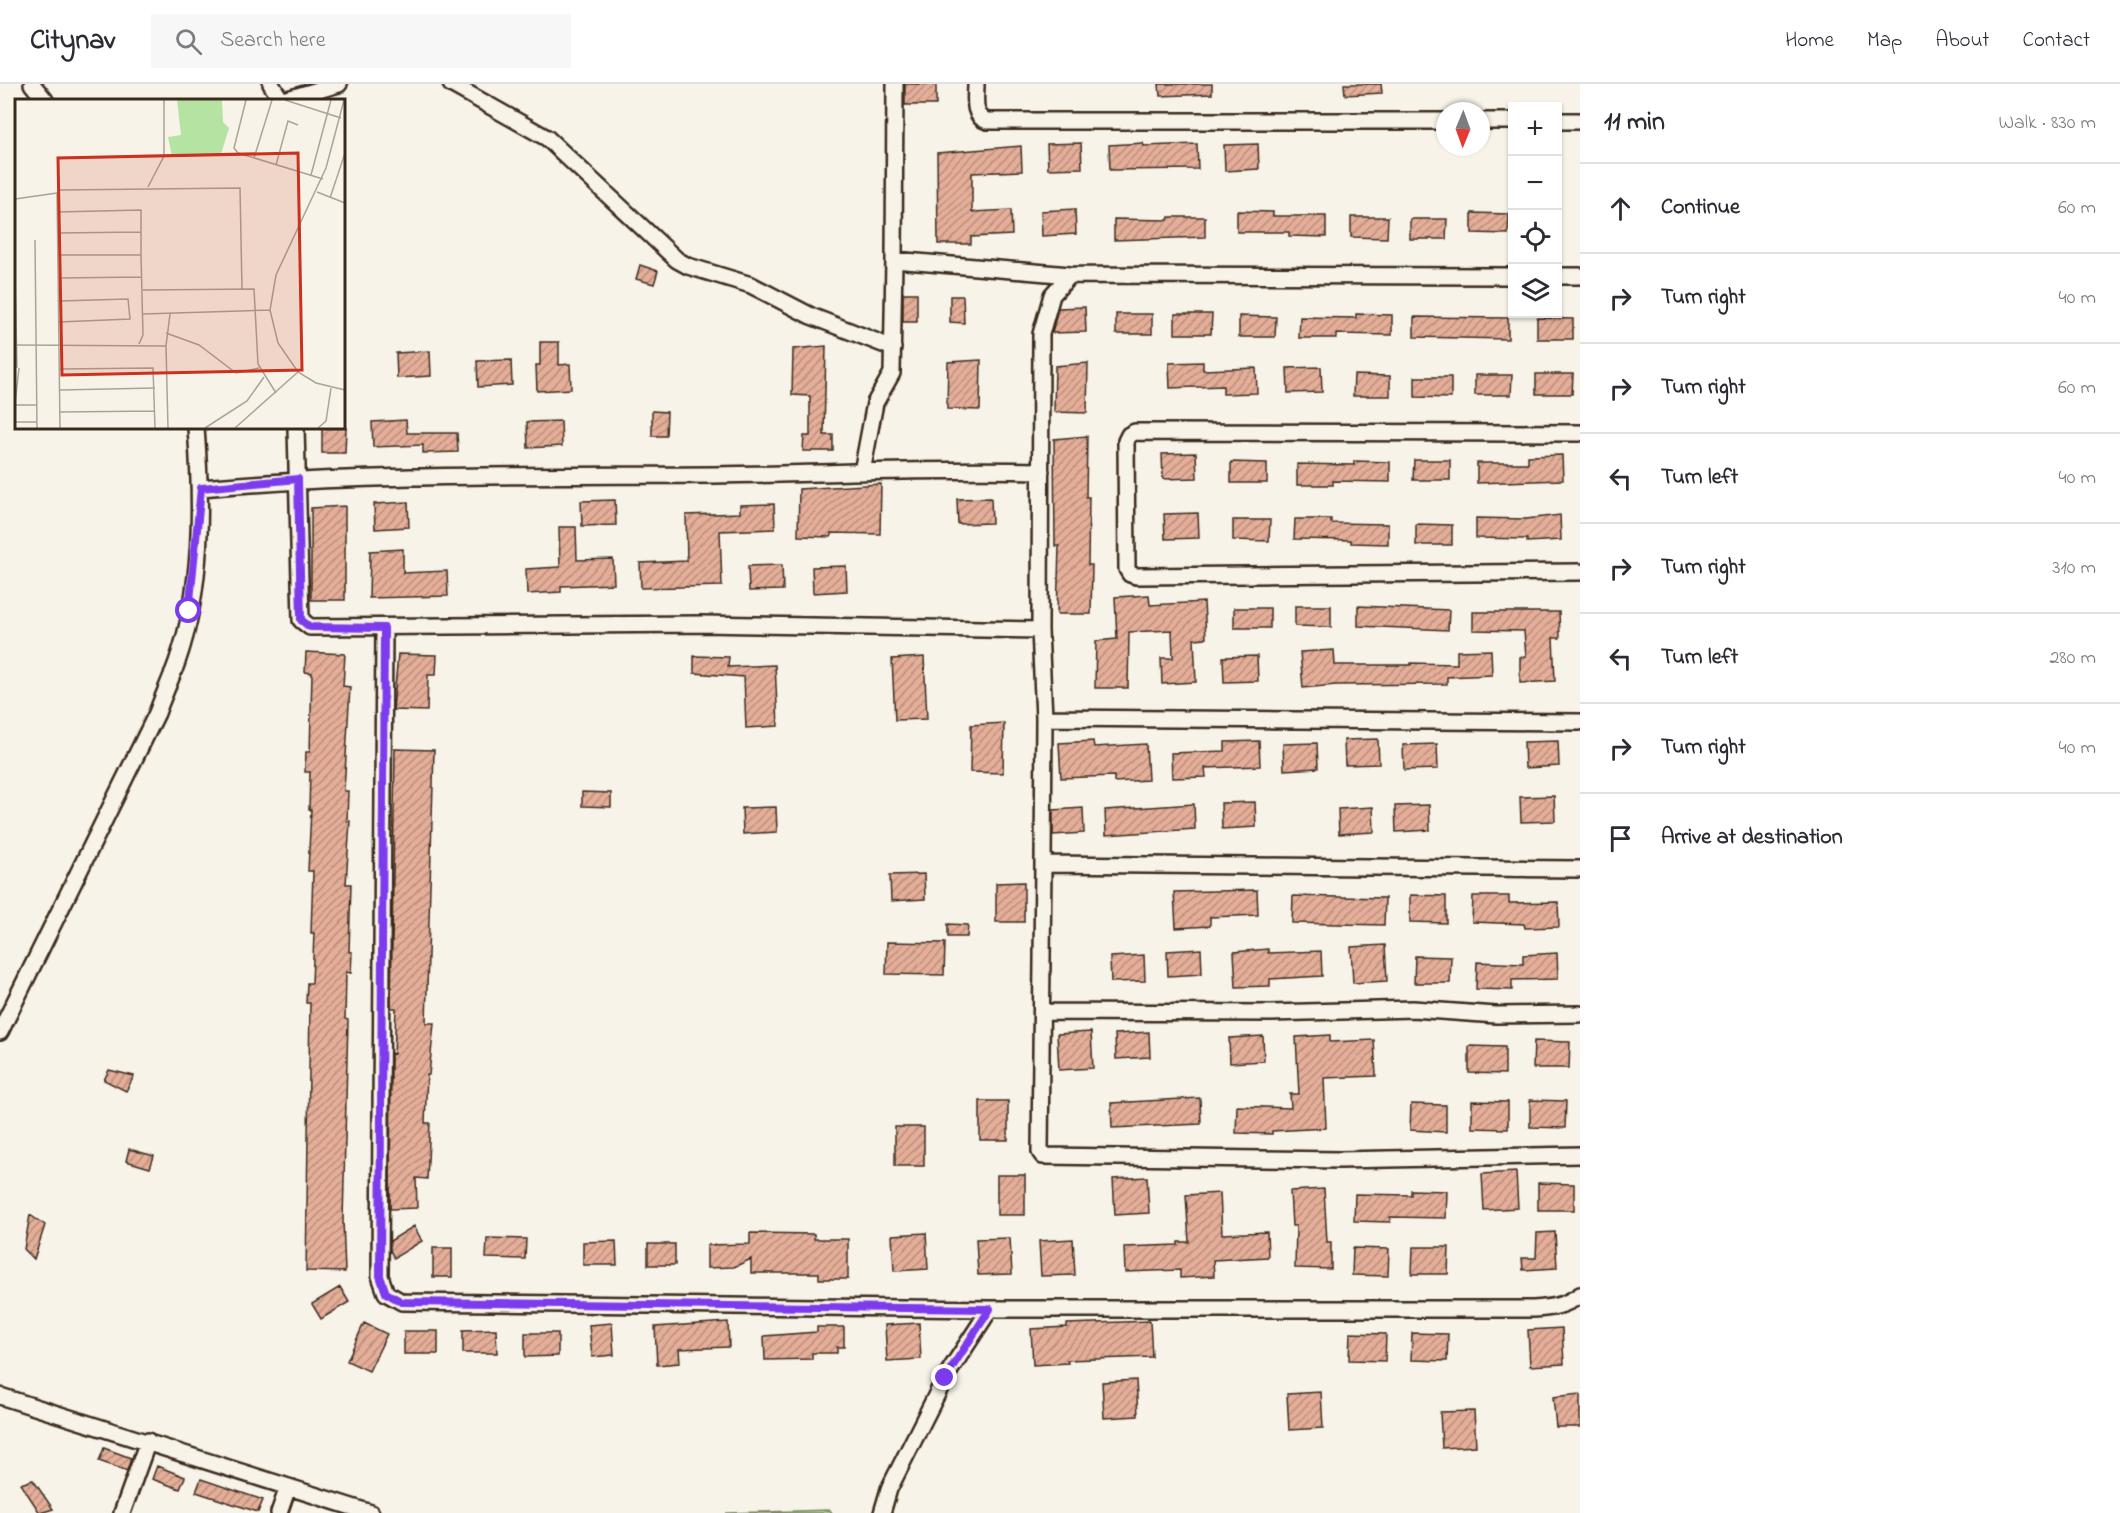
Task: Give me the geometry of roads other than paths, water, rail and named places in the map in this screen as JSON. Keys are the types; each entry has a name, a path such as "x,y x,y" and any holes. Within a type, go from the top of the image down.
{"street":[{"path":"32,84 44,99"},
{"path":"272,84 282,99"},
{"path":"286,99 339,84"},
{"path":"451,84 547,138 677,260 688,266 751,285 811,316 893,348"},
{"path":"862,472 875,403 892,373 894,84"},
{"path":"976,84 977,114 987,121 1436,121"},
{"path":"1490,121 1508,121"},
{"path":"1562,122 1580,122"},
{"path":"894,260 1070,275 1508,276"},
{"path":"1070,275 1052,295 1043,320 1040,630 1044,718 1040,1152 1044,1156 1340,1160 1580,1155"},
{"path":"1562,276 1580,276"},
{"path":"0,1032 157,713 178,660 189,611 201,488 196,429"},
{"path":"296,429 301,620 310,627 702,624 1040,630"},
{"path":"1580,433 1135,432 1129,435 1126,441 1127,569 1130,574 1136,576 1580,572"},
{"path":"201,488 298,479 939,469 1041,471"},
{"path":"384,628 380,1276 386,1293 402,1302 990,1309 1533,1309 1553,1308 1571,1302 1580,1295"},
{"path":"1044,718 1580,722"},
{"path":"1043,864 1580,869"},
{"path":"1042,1012 1260,1013 1413,1008 1497,1016 1580,1014"},
{"path":"882,1513 889,1489 945,1378 990,1309"},
{"path":"0,1396 371,1513"},
{"path":"122,1513 148,1442"},
{"path":"279,1513 288,1487"}]}
